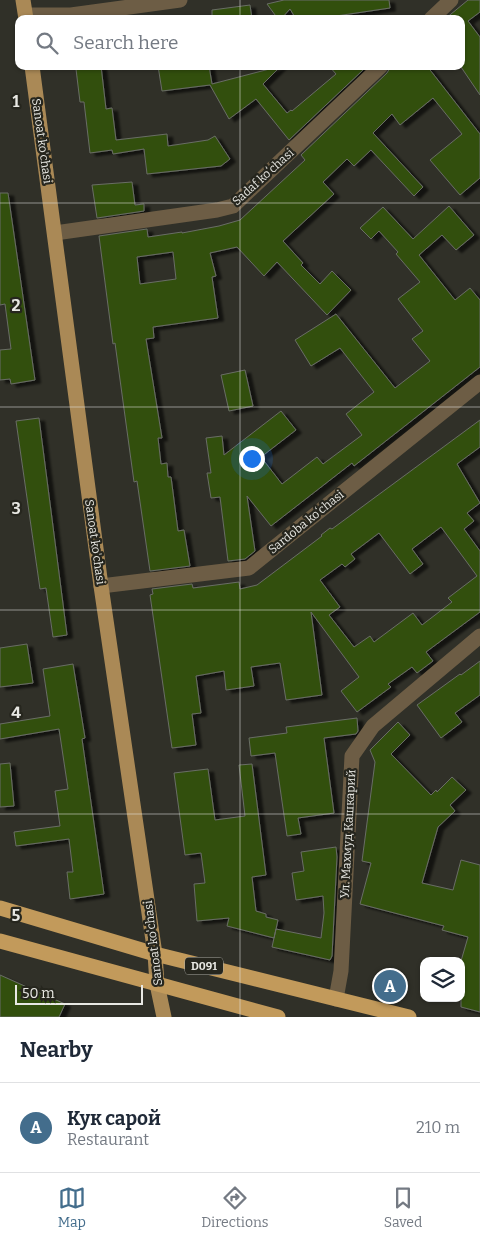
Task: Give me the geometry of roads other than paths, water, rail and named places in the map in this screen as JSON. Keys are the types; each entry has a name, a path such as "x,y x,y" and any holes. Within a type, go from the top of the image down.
{"highway":[{"name":"D091","path":"0,908 155,954 409,1017"},
{"name":"D091","path":"0,941 278,1017"}],"main road":[{"name":"Sanoat ko'chasi","path":"33,70 101,586 155,954 157,984 164,1017"}],"street":[{"path":"25,11 71,15 180,0"},
{"path":"435,15 451,0"},
{"name":"Sadaf koʻchasi","path":"54,233 217,210 233,206 377,70"},
{"name":"Sardoba koʻchasi","path":"101,586 249,568 480,382"},
{"name":"Ул. Махмуд Кашкарий","path":"336,999 341,971 352,756 373,726 480,636"}],"place":[{"name":"Кук сарой","path":"390,986"}]}
